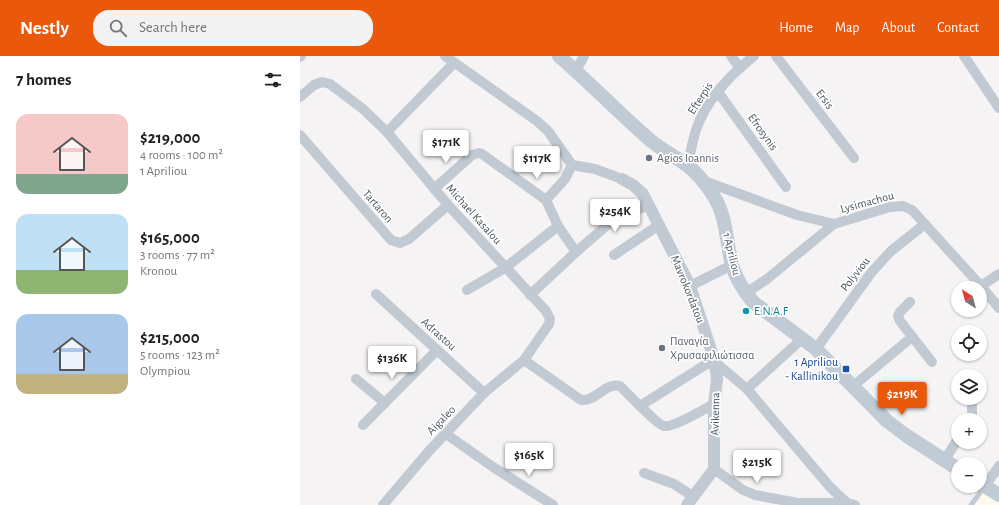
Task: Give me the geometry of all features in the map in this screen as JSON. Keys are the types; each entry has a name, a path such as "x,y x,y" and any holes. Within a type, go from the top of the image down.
{"main road":[{"name":"1 Apriliou","path":"559,56 652,142 688,166 704,181 715,197 720,208 732,265 738,280 753,302 816,349 887,421 951,465"},
{"path":"987,487 999,495"}],"street":[{"path":"445,56 538,121 548,131 572,165 565,179 546,200"},
{"path":"576,71 584,56"},
{"path":"731,56 740,68"},
{"name":"Efterpis","path":"688,166 696,128 704,112 718,92 740,68 754,56"},
{"name":"Ersis","path":"776,56 854,158"},
{"path":"964,56 999,108"},
{"path":"388,132 454,63"},
{"name":"Michael Kasalou","path":"300,97 314,85 322,82 330,84 363,110 388,132 448,206 546,311 550,318 549,324 524,360"},
{"name":"Efrosynis","path":"718,92 786,187"},
{"name":"Tartaron","path":"300,135 391,240 400,243 409,240 448,206"},
{"path":"434,189 472,156 478,153 482,154 546,200 558,226 576,252"},
{"name":"Mavrokordatou","path":"572,165 596,169 622,178 643,194 690,286 715,362"},
{"name":"Lysimachou","path":"704,181 797,215 834,224 890,207 903,206 912,210 976,281"},
{"path":"530,295 613,220 649,205"},
{"path":"746,293 782,267 834,224"},
{"name":"Polyviou","path":"816,349 872,273 891,251 925,224"},
{"path":"614,255 659,225"},
{"path":"467,290 505,268 558,226"},
{"path":"690,286 732,265"},
{"path":"987,282 999,274"},
{"name":"Lysimachou","path":"987,293 999,308"},
{"name":"Adrastou","path":"376,294 484,393"},
{"path":"910,302 898,316 900,321 932,362"},
{"path":"852,386 912,337"},
{"path":"747,389 803,338"},
{"path":"363,425 437,350"},
{"path":"524,360 581,400 589,399 616,385 620,386 660,424 666,426 674,424 714,404"},
{"name":"Aigaleo","path":"383,505 429,451 484,393 524,360"},
{"path":"640,406 704,365 715,362 747,389 830,487 851,504"},
{"name":"Avikenna","path":"714,469 714,404 717,380 715,362"},
{"path":"356,379 385,403"},
{"path":"446,434 493,467 553,505"},
{"path":"944,461 952,449"},
{"path":"987,480 999,466"},
{"path":"644,474 668,481 690,501 714,469 742,490 755,494 797,504 851,504"}],"lane":[{"path":"971,505 978,493"}],"shaded area":[{"path":"987,490 999,499 999,505 968,505 976,493 987,493"}],"place":[{"name":"Agios Ioannis","path":"649,158"},
{"name":"E.N.A.F","path":"746,311"},
{"name":"Παναγία Χρυσαφιλιώτισσα","path":"662,348"},
{"name":"1 Apriliou - Kallinikou","path":"846,369"}]}
